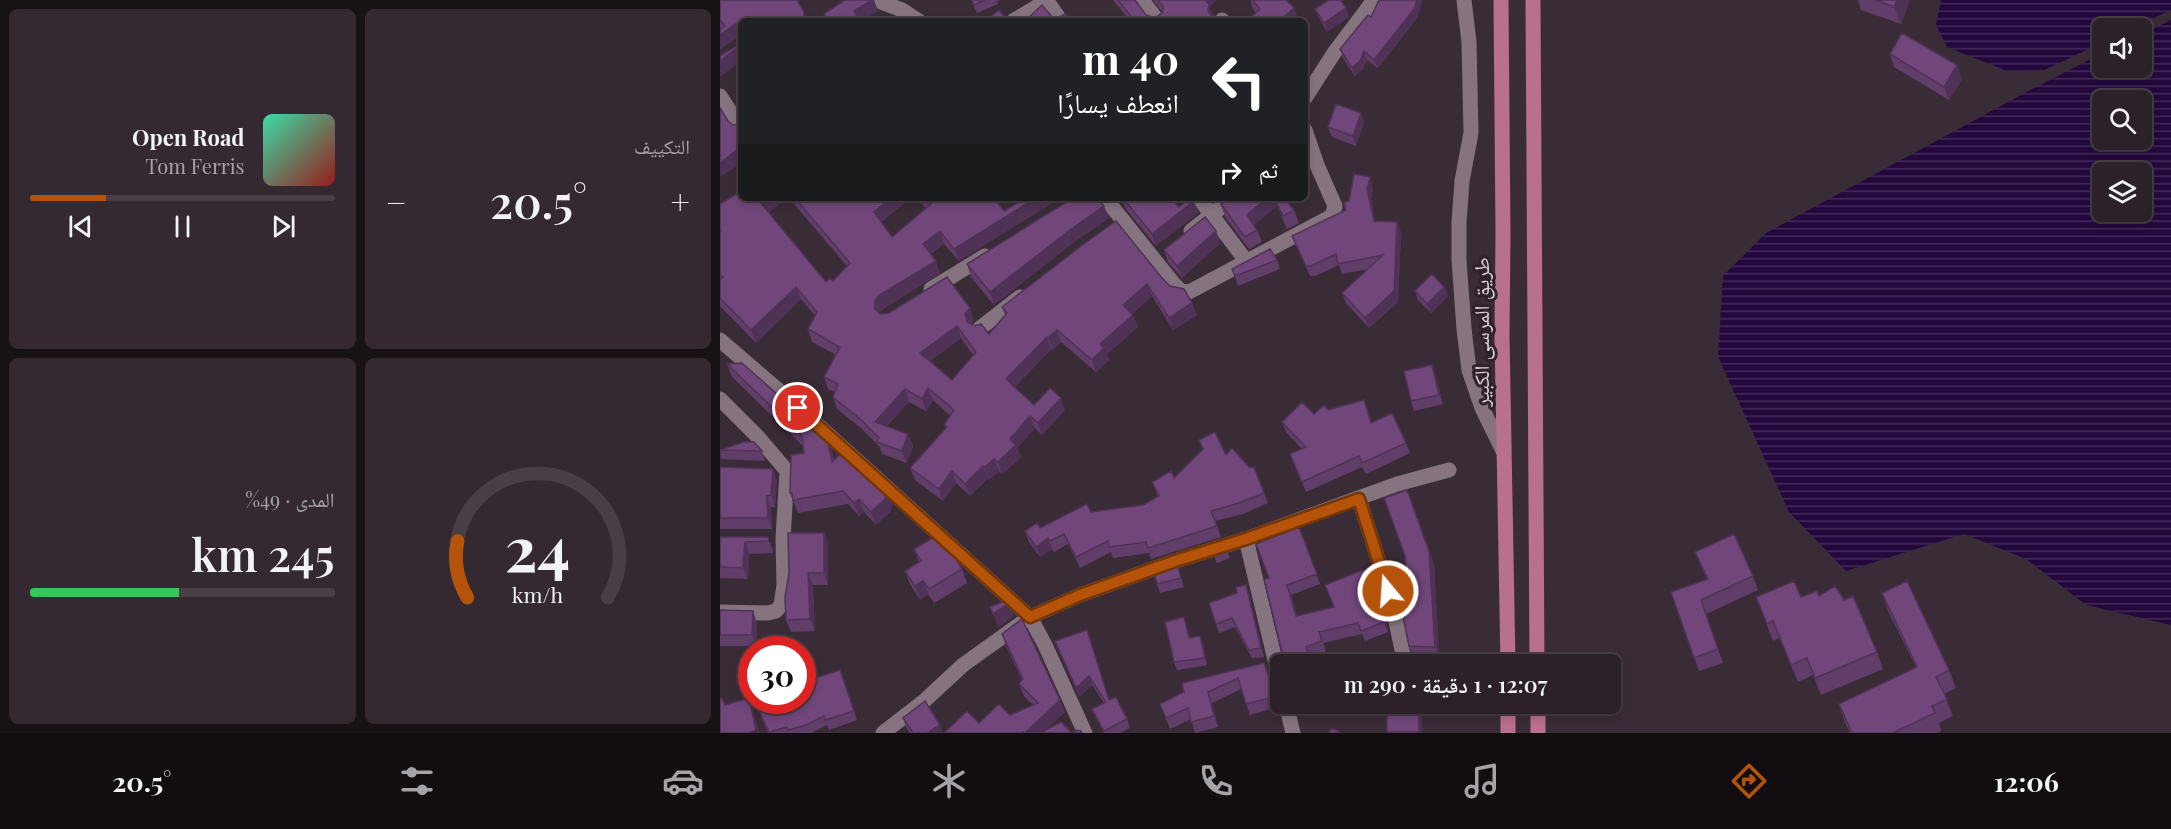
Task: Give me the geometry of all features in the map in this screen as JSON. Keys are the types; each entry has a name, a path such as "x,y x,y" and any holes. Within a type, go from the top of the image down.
{"main road":[{"name":"طريق المرسى الكبير","path":"1501,0 1503,451 1508,654"},
{"path":"1533,0 1537,654"},
{"path":"1508,714 1508,733"},
{"path":"1538,714 1538,733"}],"street":[{"path":"876,0 902,10 914,18"},
{"path":"1018,18 1048,0 1059,18"},
{"path":"1142,0 1156,18"},
{"path":"1308,93 1334,53 1374,0"},
{"path":"1464,0 1471,133 1462,181 1459,222 1464,329 1469,370 1482,408 1503,451"},
{"path":"720,96 738,123"},
{"path":"1107,201 1119,223 1160,255 1173,283 1181,291 1186,292 1332,216 1335,206 1308,142"},
{"path":"1201,201 1246,261"},
{"path":"1183,237 1229,201"},
{"path":"915,299 998,248"},
{"path":"979,329 1034,286"},
{"path":"720,340 1030,617 1085,733"},
{"path":"720,399 752,430 787,471 778,539 784,585 783,601 779,608 768,613 720,612"},
{"path":"765,470 787,471"},
{"path":"883,733 923,702 963,665 1030,617 1080,595 1175,561 1246,539 1430,473 1449,470"},
{"path":"1359,499 1392,603 1403,654"},
{"path":"1246,539 1274,654"},
{"path":"1288,714 1293,733"}],"shaded area":[{"path":"1941,0 2171,0 2171,10 2152,19 2092,18 2092,47 2045,70 2007,71 1947,47 1936,25"},
{"path":"2171,20 2171,625 2086,605 2026,559 1964,534 1846,571 1789,512 1718,357 1723,276 1766,233 2092,59 2092,78 2152,78 2152,29"}],"building":[{"path":"720,0 797,0 804,12 803,18 738,18 738,24 735,24 720,35 720,30 725,26 720,20"},
{"path":"845,0 872,0 854,11 858,18 826,18 824,14"},
{"path":"972,0 985,0 974,5"},
{"path":"1118,0 1135,0 1146,15 1155,18 1133,18"},
{"path":"1158,0 1205,0 1209,4 1208,10 1211,15 1221,18 1155,18 1162,13 1163,7"},
{"path":"1252,0 1286,0 1294,8 1285,18 1250,18 1260,9"},
{"path":"1329,0 1341,0 1346,8 1324,23 1315,9"},
{"path":"1379,0 1417,0 1414,9 1374,60 1364,51 1360,61 1352,68 1340,49 1368,15 1371,17"},
{"path":"1876,0 1897,0 1894,7"},
{"path":"1042,5 1053,18 1028,18"},
{"path":"999,10 1006,18 989,18"},
{"path":"1902,33 1957,65 1944,87 1890,54"},
{"path":"738,45 738,47 720,61 720,56"},
{"path":"1336,104 1361,113 1353,136 1328,127"},
{"path":"720,108 728,121 733,125 738,125 738,149 720,163"},
{"path":"1354,174 1370,177 1367,189 1374,221 1397,222 1394,291 1365,318 1342,293 1383,255 1338,264 1336,254 1311,266 1306,266 1292,236 1346,210 1344,202 1349,201"},
{"path":"738,193 738,201 762,201 760,202 826,282 830,278 833,281 850,263 798,201 887,201 874,212 892,237 931,204 928,201 996,201 1004,211 1020,201 1031,201 954,249 940,231 923,244 936,261 878,296 875,309 880,314 889,313 947,277 970,308 965,314 967,322 975,326 981,324 989,334 1007,313 1002,307 1116,221 1162,278 1170,286 1184,289 1192,303 1169,318 1147,284 1123,305 1133,315 1100,344 1104,348 1092,360 1057,330 1047,337 1006,379 1034,405 1050,388 1061,398 1038,423 1030,416 1010,439 1016,445 998,462 994,459 985,467 983,466 965,484 952,471 939,489 910,468 947,427 944,425 954,410 928,388 922,399 905,389 875,422 908,434 902,451 877,442 879,438 833,397 838,384 824,377 840,347 808,329 817,312 796,287 751,330 720,298 720,279 723,277 720,274 720,204","holes":["957,326 976,352 952,380 920,353"]},
{"path":"1068,201 1100,201 1104,206 990,292 967,264"},
{"path":"1125,201 1174,201 1179,207 1186,201 1188,203 1194,201 1152,234"},
{"path":"1224,201 1263,201 1247,215 1257,230 1245,237 1221,204"},
{"path":"1276,201 1286,201 1294,210 1283,216"},
{"path":"1205,217 1216,231 1177,266 1164,250"},
{"path":"1270,249 1277,260 1235,276 1232,269"},
{"path":"1432,274 1444,287 1427,304 1415,291"},
{"path":"742,363 827,438 832,462 842,452 887,492 885,499 871,512 859,499 854,503 843,491 793,500 792,493 790,493 791,455 804,453 802,436 727,364"},
{"path":"1432,365 1439,395 1411,401 1404,371"},
{"path":"1364,400 1371,423 1392,413 1406,443 1362,463 1359,456 1302,482 1290,454 1306,447 1282,422 1302,402 1314,414 1324,405 1328,410"},
{"path":"1215,432 1226,455 1232,448 1250,468 1254,467 1264,493 1211,511 1217,526 1148,548 1146,542 1109,547 1108,541 1076,557 1064,534 1050,541 1048,538 1036,547 1025,531 1037,523 1040,528 1087,504 1091,512 1143,505 1159,496 1152,482 1171,471 1174,478 1203,449 1199,440"},
{"path":"744,442 754,442 762,451 720,450"},
{"path":"720,467 773,469 771,495 767,496 768,518 720,518"},
{"path":"1407,490 1429,551 1435,647 1409,646 1404,613 1402,613 1394,578 1406,577 1405,556 1384,498"},
{"path":"1299,527 1317,574 1287,585 1296,616 1334,607 1325,585 1368,568 1379,595 1384,622 1361,631 1358,623 1319,632 1322,641 1306,647 1308,654 1283,654 1264,579 1269,578 1256,544"},
{"path":"788,533 824,533 824,573 808,573 810,619 786,620 785,597 789,573"},
{"path":"1734,534 1753,576 1701,600 1718,649 1694,658 1671,592 1708,579 1695,552"},
{"path":"936,536 949,548 962,569 929,589 923,581 915,586 905,571 921,561 914,549"},
{"path":"720,537 768,537 769,541 745,542 743,568 720,567"},
{"path":"1225,545 1226,549 1213,554 1211,550"},
{"path":"1176,561 1181,578 1157,584 1153,569"},
{"path":"1794,581 1801,597 1817,591 1819,596 1835,586 1844,600 1853,596 1877,652 1815,678 1807,658 1791,665 1773,621 1767,624 1756,597"},
{"path":"1907,581 1949,670 1936,677 1947,699 1932,706 1935,713 1893,733 1852,733 1839,704 1917,667 1882,593"},
{"path":"1246,585 1261,648 1249,650 1232,618 1216,624 1209,603 1237,593 1236,587"},
{"path":"1007,600 1010,603 993,614 990,607"},
{"path":"720,610 753,611 752,635 720,635"},
{"path":"1184,617 1189,638 1200,636 1205,658 1174,662 1165,622"},
{"path":"1022,619 1060,700 1025,733 944,733 967,711 979,723 999,704 1010,715 1038,703 1019,684 1023,679 1002,634"},
{"path":"1087,630 1109,700 1116,697 1127,719 1104,731 1092,709 1106,702 1089,676 1076,688 1055,641"},
{"path":"1264,663 1270,681 1270,698 1246,704 1238,678 1208,692 1214,716 1191,722 1188,708 1166,718 1160,704 1184,692 1182,683"},
{"path":"840,670 854,711 825,720 824,716 806,725 788,730 787,727 769,732 761,714 816,714 816,678"},
{"path":"722,698 725,705 738,701 738,714 752,714 756,730 749,733 720,733 720,699"},
{"path":"925,701 940,725 927,733 913,733 903,718"},
{"path":"1387,714 1419,714 1419,732 1387,732"},
{"path":"1061,722 1072,733 1040,733"},
{"path":"1331,728 1341,733 1329,733"}],"route":[{"path":"798,408 1030,617 1080,595 1359,499 1388,591"}]}
